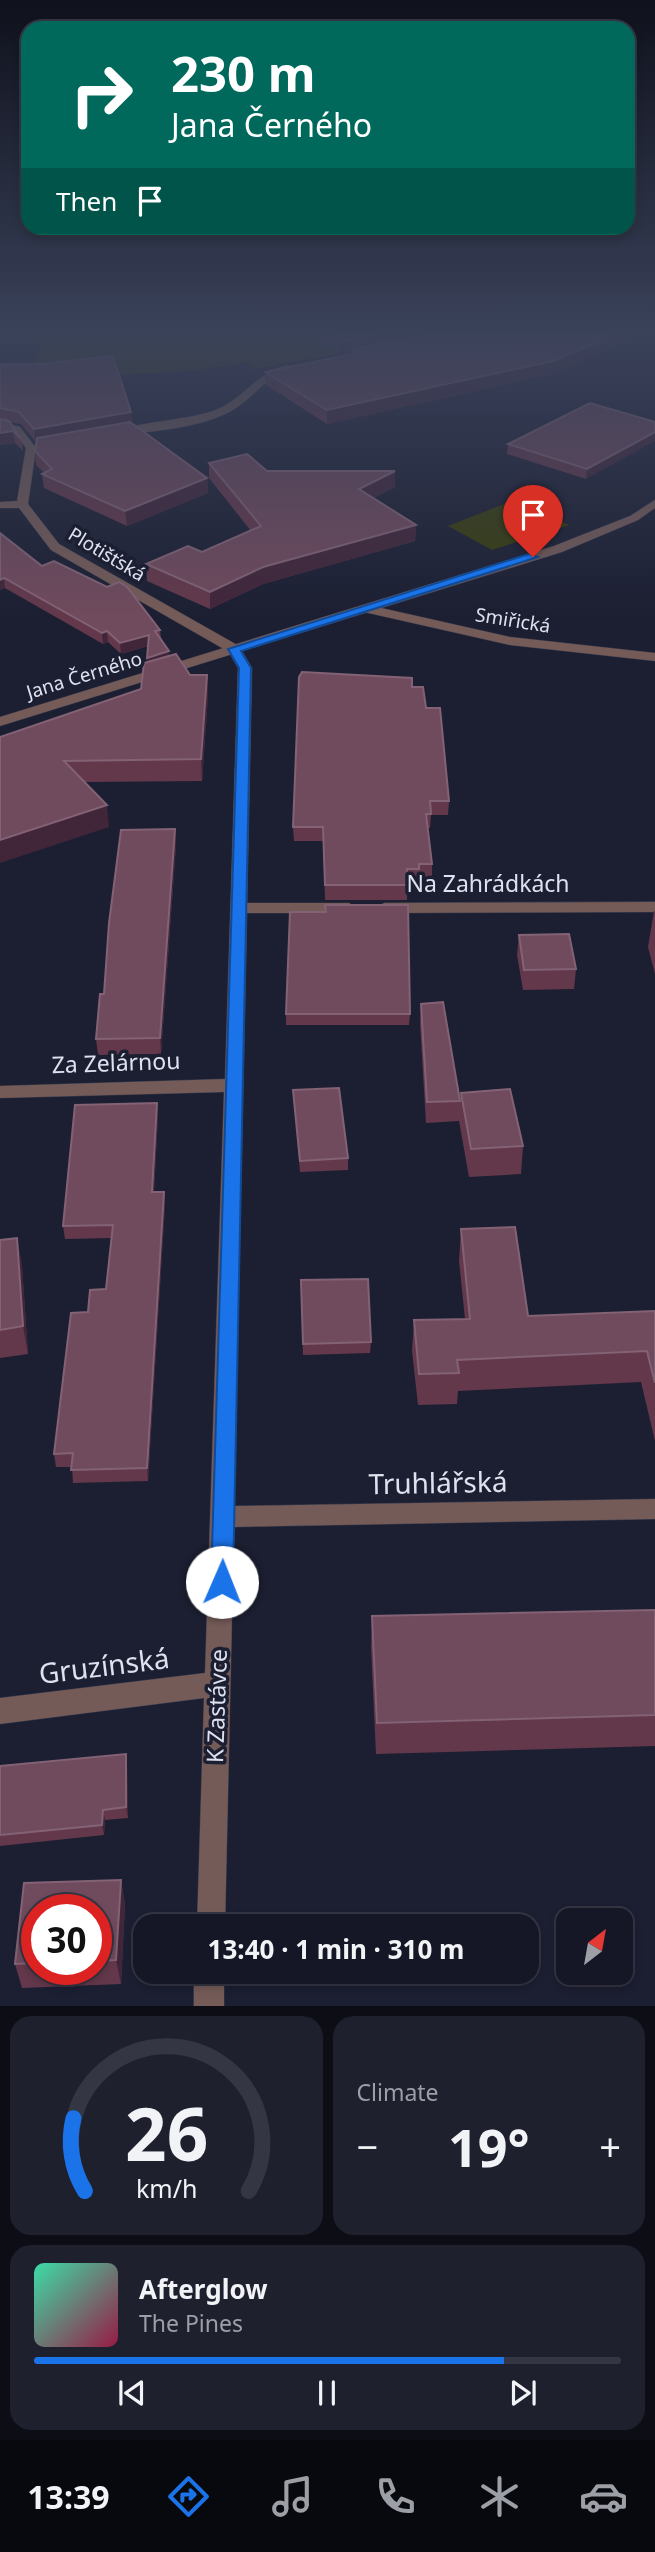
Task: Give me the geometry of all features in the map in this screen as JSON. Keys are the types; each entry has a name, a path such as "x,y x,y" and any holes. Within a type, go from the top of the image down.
{"street":[{"path":"0,505 22,504 38,447 14,429"},
{"path":"108,434 134,429"},
{"name":"Jana Černého","path":"0,722 588,538 634,518 655,503"},
{"name":"Plotišťská","path":"22,504 55,547 234,649"},
{"name":"Smiřická","path":"368,609 510,642 655,657"},
{"name":"K Zastávce","path":"211,1914 245,668 234,649"},
{"name":"Na Zahrádkách","path":"237,908 655,906"},
{"name":"Za Zelárnou","path":"0,1092 233,1085"},
{"name":"Truhlářská","path":"223,1517 655,1509"},
{"name":"Gruzínská","path":"0,1711 217,1684"},
{"path":"209,1984 209,2006"}],"green space":[{"path":"509,502 570,525 492,550 448,526"}],"building":[{"path":"0,429 14,429 21,439 13,431 0,433"},
{"path":"92,429 139,429 207,478 125,511 42,474 52,469 35,451 37,438"},
{"path":"539,429 655,429 655,432 587,469 508,444"},
{"path":"247,454 267,471 395,471 359,489 416,525 263,567 210,592 146,564 188,546 202,552 261,526 209,463"},
{"path":"0,533 42,566 54,561 107,587 119,582 127,587 160,630 155,631 169,651 147,658 149,635 120,643 107,631 102,633 4,578 0,580"},
{"path":"176,654 190,675 207,675 201,759 64,761 107,805 0,840 0,737 141,689 144,663"},
{"path":"302,672 412,678 412,687 423,687 426,708 440,708 449,801 430,801 431,814 426,814 432,864 419,864 419,869 407,869 407,885 325,885 323,827 293,827 299,677"},
{"path":"175,829 160,1038 96,1039 100,994 104,994 109,923 121,830"},
{"path":"325,905 408,905 410,1014 286,1014 290,912 326,912"},
{"path":"569,934 576,969 524,970 519,935"},
{"path":"443,1002 460,1101 427,1102 421,1004"},
{"path":"339,1088 348,1158 300,1161 293,1090"},
{"path":"510,1089 523,1146 471,1149 461,1093"},
{"path":"157,1103 152,1192 164,1192 147,1468 71,1470 73,1453 54,1454 71,1313 88,1312 90,1290 106,1289 113,1225 63,1226 75,1105"},
{"path":"515,1227 528,1316 655,1311 655,1383 647,1351 457,1360 459,1373 419,1374 414,1320 470,1319 461,1229"},
{"path":"17,1238 23,1326 0,1330 0,1240"},
{"path":"368,1279 371,1342 303,1344 301,1280"},
{"path":"655,1610 655,1715 377,1723 372,1616"},
{"path":"126,1754 126,1807 103,1810 102,1825 0,1835 0,1766"},
{"path":"121,1880 116,1960 112,1960 112,1894 23,1894 24,1883"},
{"path":"21,1910 21,1964 15,1964"}],"route":[{"path":"222,1582 245,668 234,649 533,557"}]}
